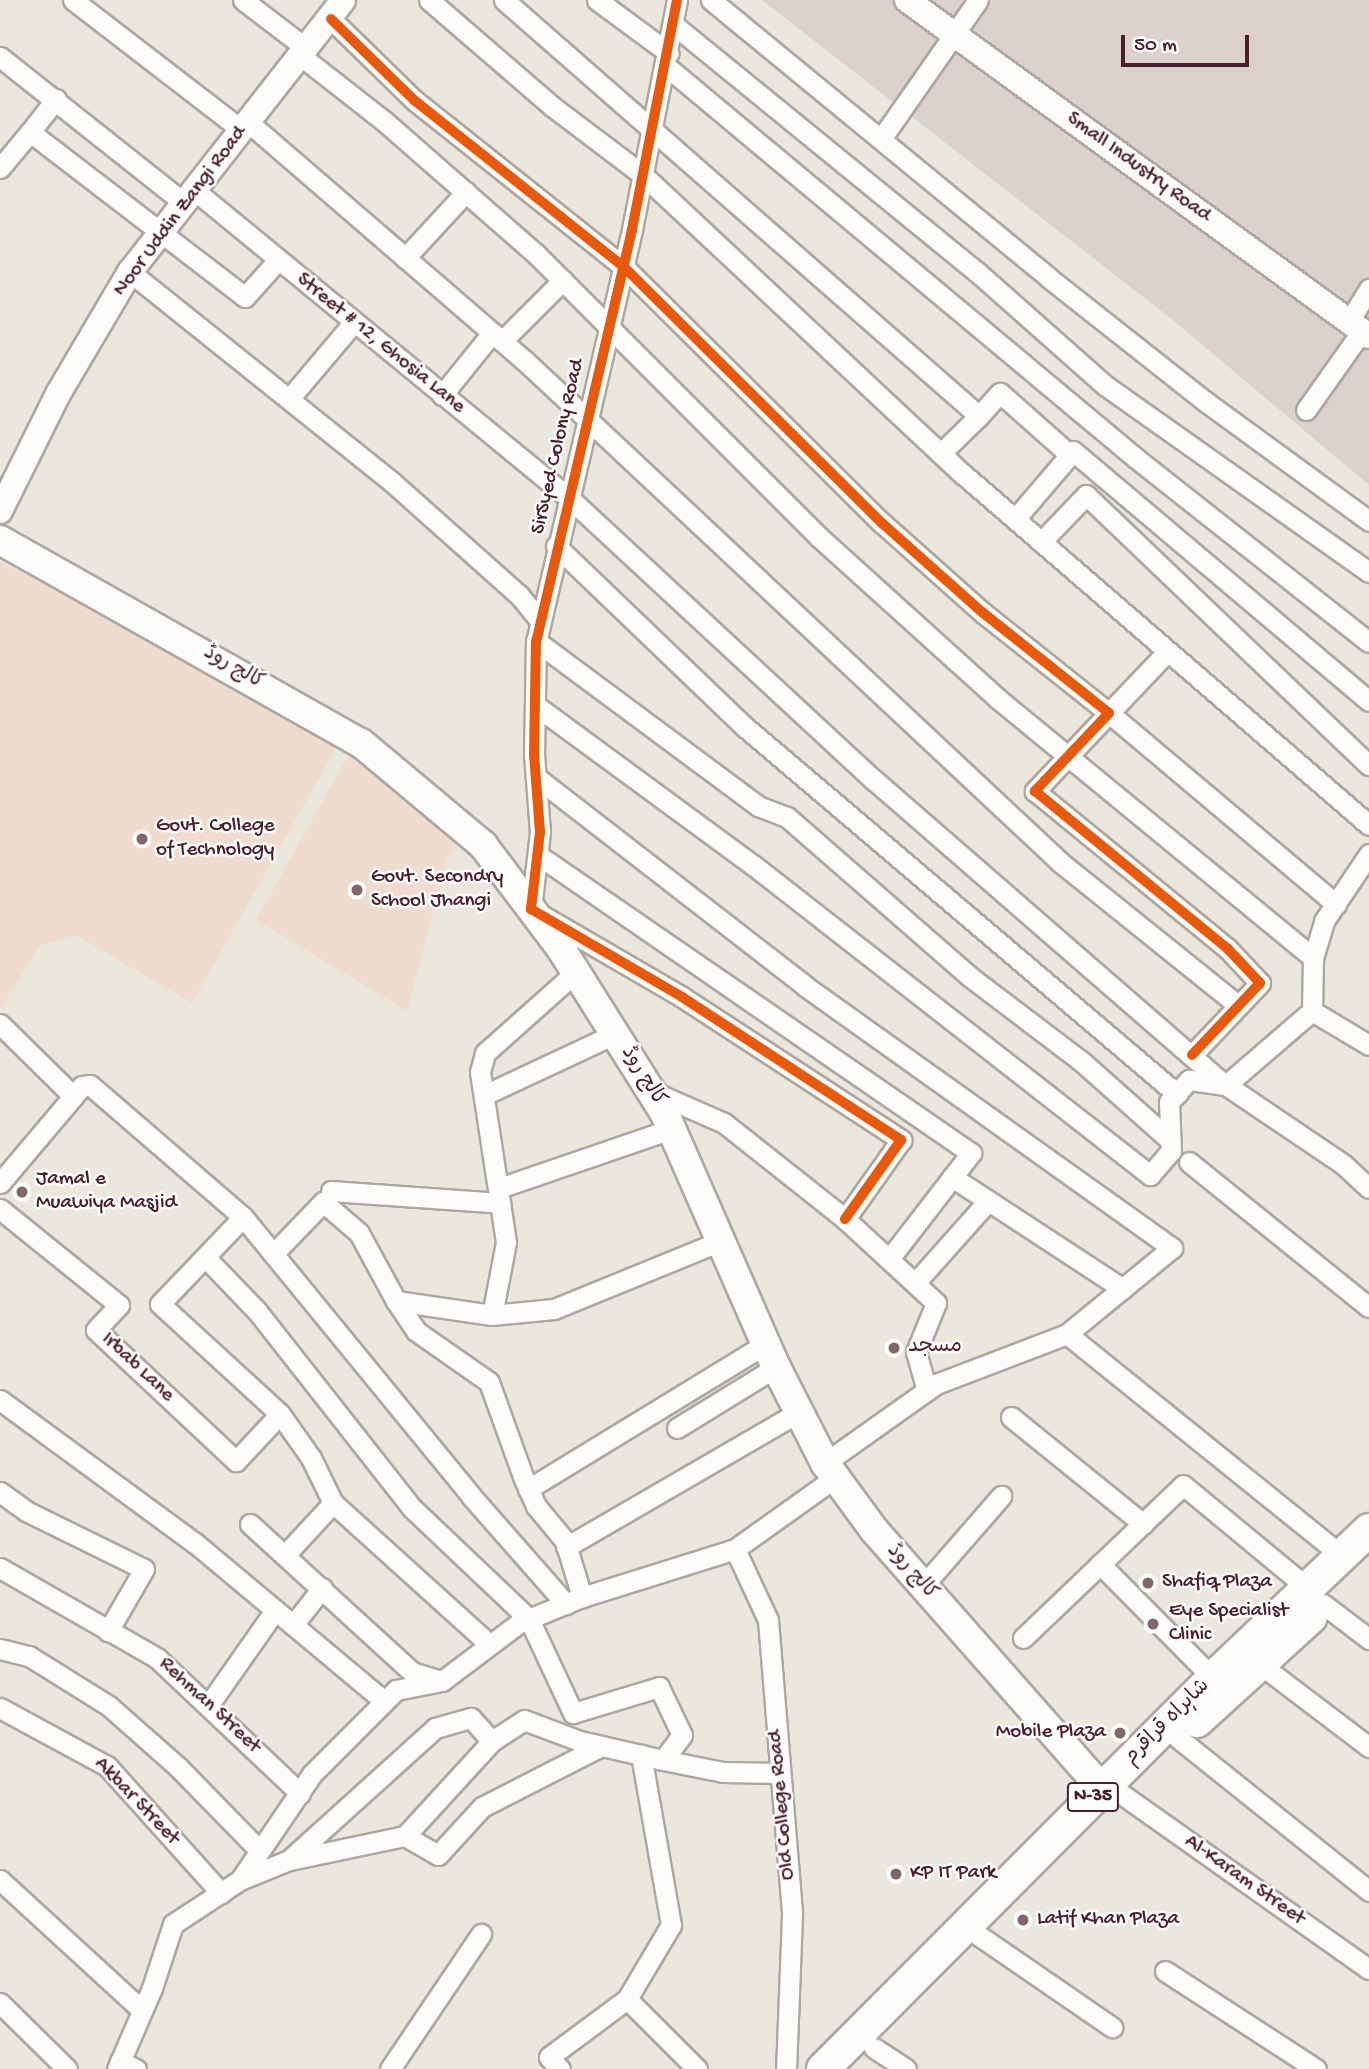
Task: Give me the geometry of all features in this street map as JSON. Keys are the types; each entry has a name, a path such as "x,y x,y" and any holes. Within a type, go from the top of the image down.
{"highway":[{"name":"شاہراہ قراقرم","path":"824,2069 1111,1791 1178,1738 1261,1665 1317,1597 1356,1558 1369,1530"},
{"name":"شاہراہ قراقرم","path":"863,2059 1213,1678 1317,1597"}],"main road":[{"name":"کالج روڈ","path":"0,540 361,743 483,845 576,972 650,1091 671,1129 771,1356 830,1470 922,1587 1111,1791"}],"street":[{"path":"73,0 245,126 497,337 588,417 1060,862 1238,1005"},
{"path":"243,0 466,192 563,280 820,537 1065,756 1314,958"},
{"path":"429,0 553,107 643,175 941,453 1369,825"},
{"path":"504,0 979,416"},
{"path":"597,0 1137,459 1369,642"},
{"path":"711,0 1206,402 1369,521"},
{"name":"Small Industry Road","path":"907,0 1360,329"},
{"path":"881,139 956,36 978,0"},
{"path":"672,9 1105,386 1369,572"},
{"name":"SirSyed Colony Road","path":"531,909 537,855 536,641 653,129 667,59 672,9"},
{"path":"337,10 414,100 623,266 882,523 982,612 1109,713 1336,904"},
{"name":"Noor Uddin Zangi Road","path":"0,511 58,394 130,272 337,10"},
{"name":"Street # 12, Ghosia Lane","path":"0,57 278,260 568,498 874,780 1226,1085 1343,1164 1369,1188"},
{"path":"0,168 56,99"},
{"path":"30,132 245,297 278,260"},
{"path":"405,258 466,192"},
{"path":"130,272 402,491 519,595 540,621"},
{"path":"442,395 497,337 563,280"},
{"path":"1306,410 1360,329 1369,289"},
{"path":"289,399 353,323"},
{"path":"941,453 1000,393 1070,455"},
{"path":"1016,519 1073,451 1369,701"},
{"path":"1041,542 1086,495 1369,765"},
{"path":"556,546 745,727 1177,1094"},
{"path":"536,641 758,806 786,817 970,976 1081,1061 1171,1140"},
{"path":"1167,652 1065,756 1035,791 1227,948 1260,983 1192,1055"},
{"path":"535,705 786,890 1150,1175 1171,1150 1169,1102 1189,1080 1226,1085 1312,1011 1314,958 1324,921 1368,858"},
{"path":"240,1880 312,1774 396,1690 442,1681 488,1643 529,1619 574,1600 735,1549 927,1390 1067,1334 1172,1248 805,986 536,777"},
{"path":"537,855 971,1153 889,1259"},
{"path":"531,909 682,997 901,1140 845,1219"},
{"path":"492,1315 506,1242 480,1072 485,1053 576,972"},
{"path":"1312,1011 1369,1045"},
{"path":"0,1024 73,1096"},
{"path":"484,1095 615,1034"},
{"path":"2,1175 82,1086 90,1085 243,1217 471,1496 574,1600"},
{"path":"650,1091 724,1123 845,1219 936,1303 916,1352 927,1390"},
{"path":"331,1191 500,1196 671,1129"},
{"path":"1189,1162 1369,1307"},
{"path":"952,1177 1123,1289"},
{"path":"915,1283 988,1201"},
{"path":"274,1253 323,1202 359,1233 396,1301 416,1331 489,1382 528,1489 566,1547 574,1600"},
{"name":"Irbab Lane","path":"0,1209 119,1305 96,1330 236,1461 280,1414"},
{"path":"243,1217 160,1304 280,1414 311,1458 333,1503 488,1643"},
{"path":"396,1301 492,1315 554,1309 721,1241"},
{"path":"206,1258 257,1311 413,1509 529,1619 573,1713 659,1687 682,1735 663,1760"},
{"path":"1067,1334 1356,1558"},
{"path":"677,1428 771,1356"},
{"path":"528,1489 771,1356"},
{"path":"0,1400 115,1480 384,1701"},
{"path":"566,1547 799,1412"},
{"path":"1011,1417 1143,1524"},
{"path":"1023,1638 1183,1485 1369,1639"},
{"path":"0,1492 26,1511 144,1569 108,1631"},
{"path":"922,1587 1001,1496"},
{"path":"285,1555 333,1503"},
{"path":"250,1524 412,1672 442,1681"},
{"name":"Old College Road","path":"735,1549 768,1620 792,1915 786,2069"},
{"path":"1100,1564 1213,1678"},
{"name":"Rehman Street","path":"0,1568 157,1658 210,1703 300,1793"},
{"path":"293,1625 322,1588"},
{"path":"210,1703 275,1610"},
{"path":"0,1649 29,1656 108,1706 178,1767 260,1851"},
{"path":"1261,1665 1369,1747"},
{"name":"Akbar Street","path":"0,1708 107,1766 221,1893"},
{"path":"289,1860 435,1728 471,1718 492,1741"},
{"path":"125,2066 173,1924 240,1880 289,1860 405,1836 492,1741 524,1720 601,1746 663,1760 723,1772 780,1773"},
{"path":"1178,1738 1369,1891"},
{"path":"405,1836 438,1855 482,1807 601,1746"},
{"path":"560,2069 549,2057 627,1999 671,1925 641,1755"},
{"name":"Al-Karam Street","path":"1111,1791 1369,1969"},
{"path":"0,1881 142,2010"},
{"path":"390,2069 481,1934"},
{"path":"978,1935 1112,2027"},
{"path":"1165,1972 1316,2069"},
{"path":"627,1999 697,2069"},
{"path":"0,2003 67,2069"},
{"path":"863,2059 906,2069"}],"shaded area":[{"path":"762,0 1369,0 1369,485 1174,321"},
{"name":"Govt. College of Technology","path":"0,561 339,743 192,1003 75,935 40,946 0,1009"},
{"name":"Govt. Secondry School Jhangi","path":"349,754 462,840 447,860 407,1011 256,920"}],"cycle path":[{"path":"677,0 632,230 536,641 534,754 540,832 531,909 682,997 901,1140 845,1219"},
{"path":"331,19 414,100 623,266 882,523 982,612 1109,713 1035,791 1227,948 1260,983 1192,1055"}],"place":[{"name":"Govt. College of Technology","path":"142,839"},
{"name":"Govt. Secondry School Jhangi","path":"357,890"},
{"name":"Jamal e Muawiya Masjid","path":"22,1192"},
{"name":"مسجد","path":"894,1348"},
{"name":"Shafiq Plaza","path":"1148,1583"},
{"name":"Eye Specialist Clinic","path":"1153,1624"},
{"name":"Mobile Plaza","path":"1120,1733"},
{"name":"KP IT Park","path":"896,1874"},
{"name":"Latif Khan Plaza","path":"1023,1920"}]}
